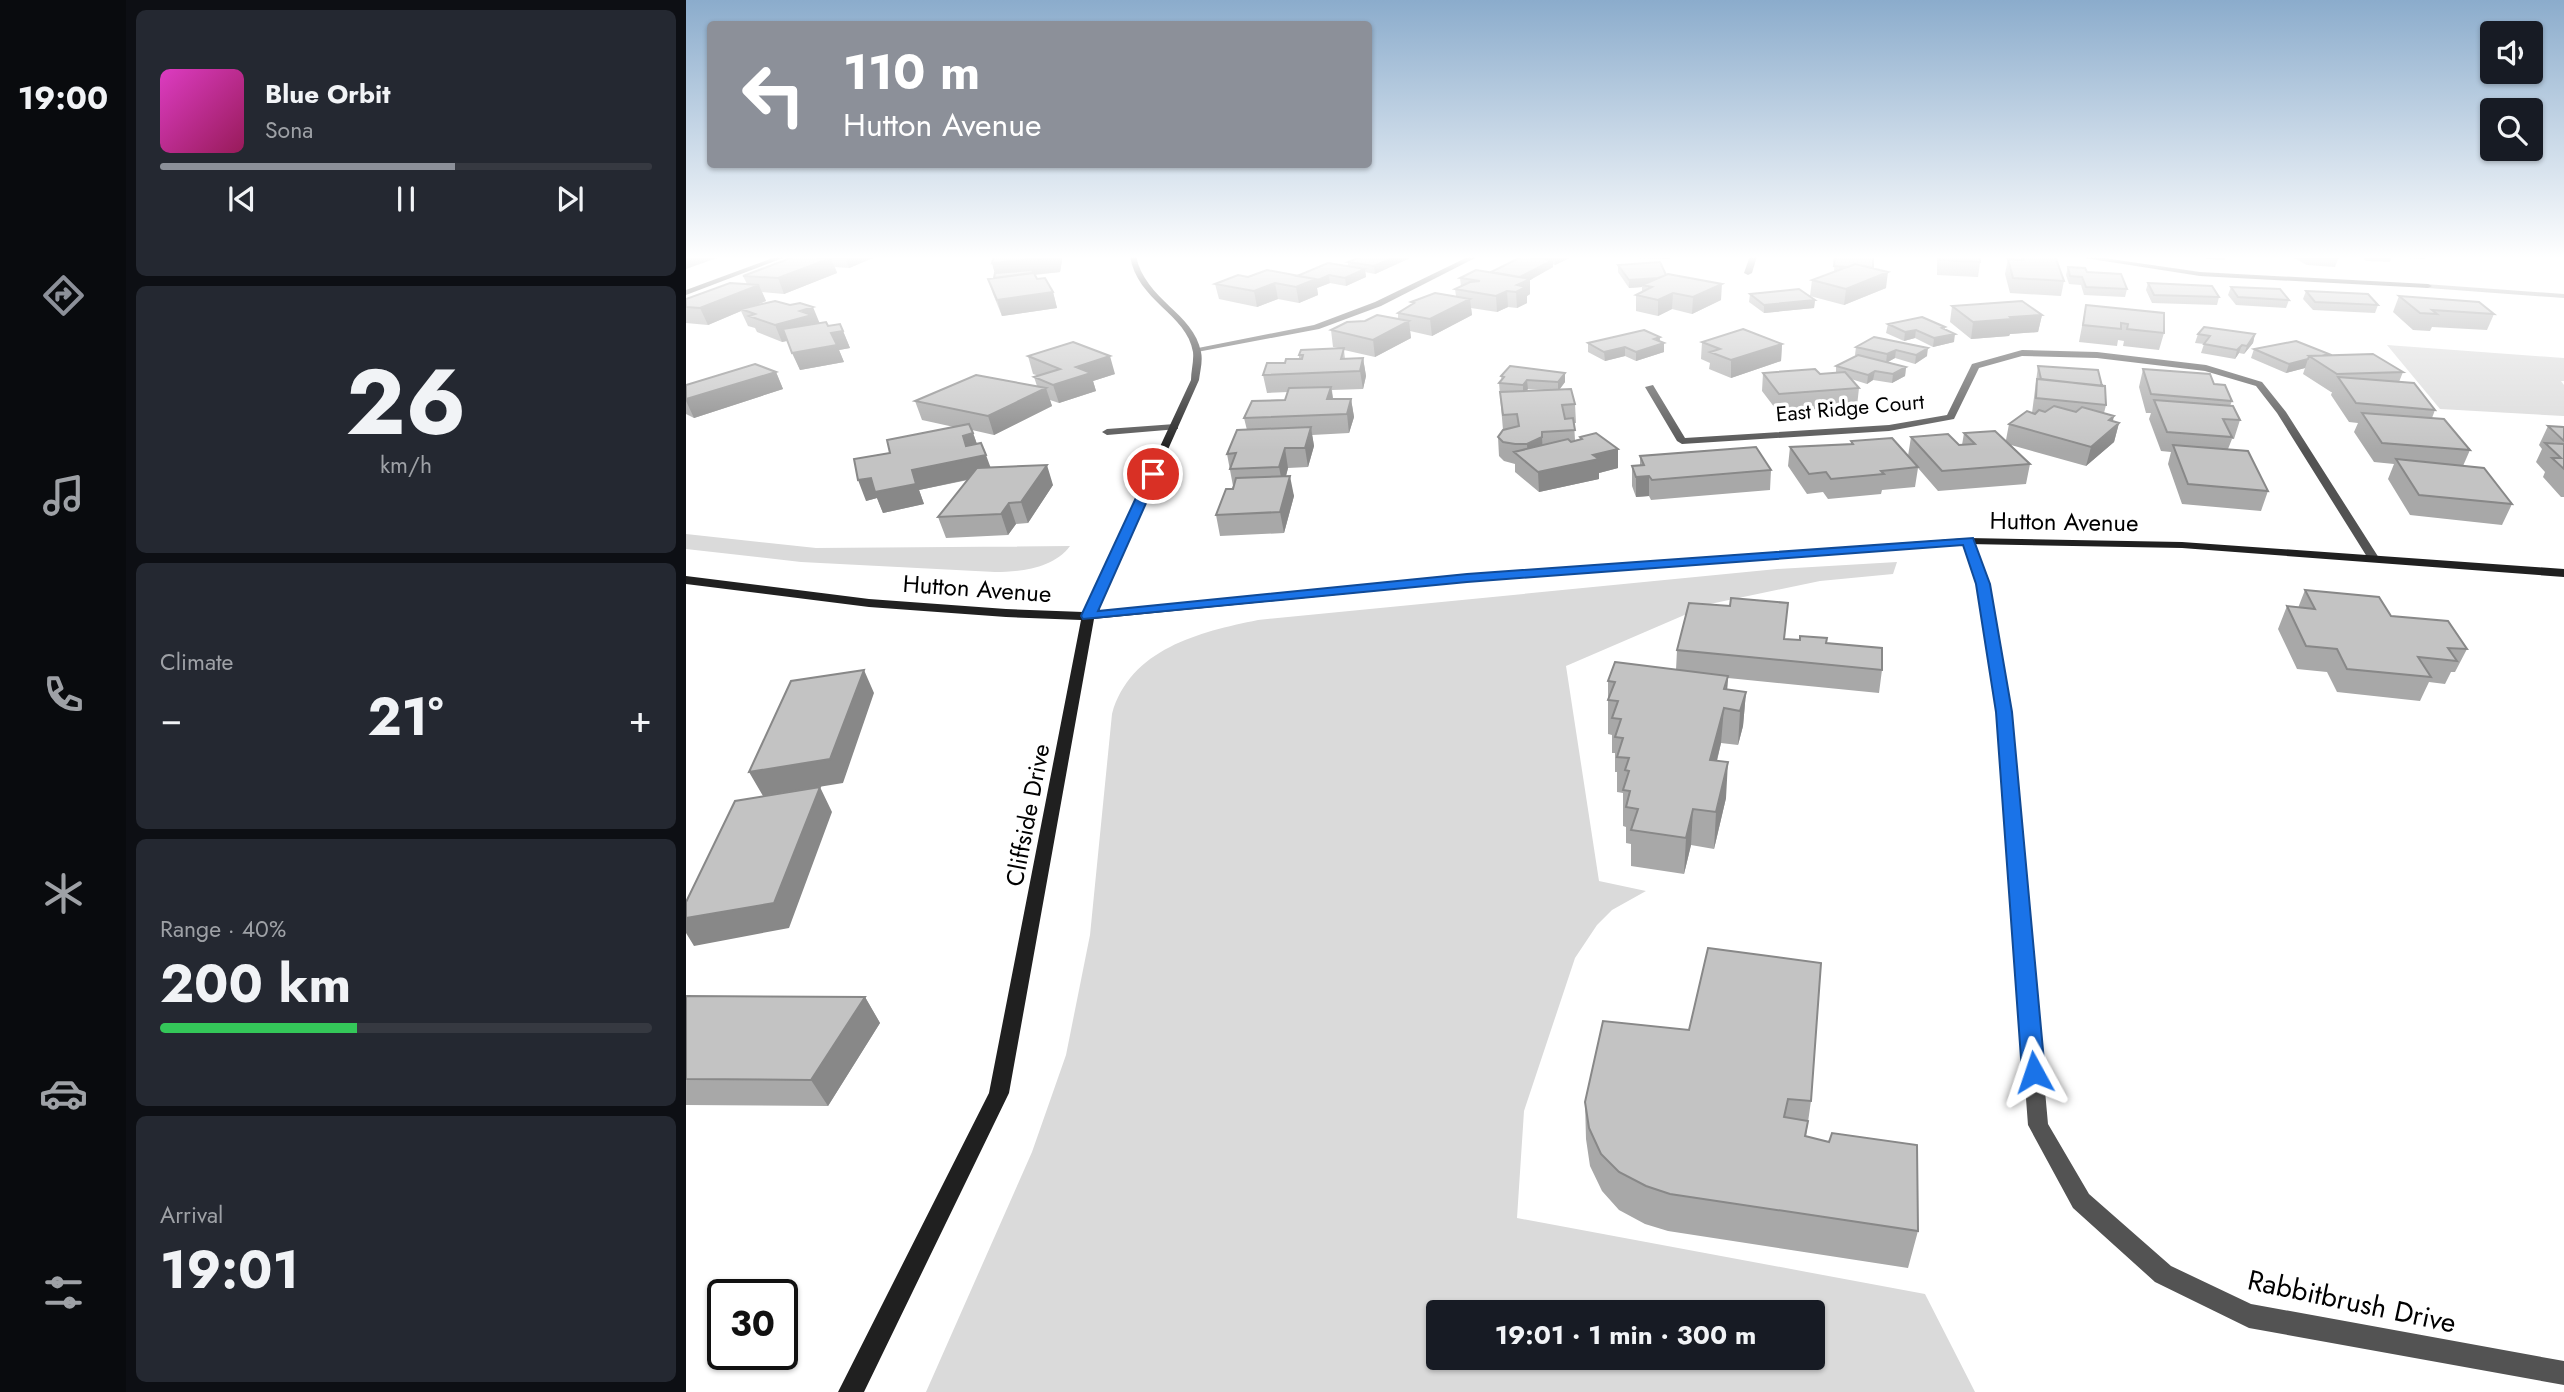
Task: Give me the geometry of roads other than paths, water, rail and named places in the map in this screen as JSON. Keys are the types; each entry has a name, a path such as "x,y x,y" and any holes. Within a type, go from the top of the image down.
{"street":[{"path":"1177,321 1197,349 1243,343 1332,321"},
{"name":"Cliffside Drive","path":"852,1392 999,1093 1088,616 1195,380 1197,349"},
{"name":"East Ridge Court","path":"1650,387 1682,440 1889,428 1951,417 1975,366 2022,353 2097,355 2207,368 2259,384 2281,412 2373,558"},
{"path":"1107,432 1175,427"},
{"name":"Hutton Avenue","path":"686,580 869,603 1088,616 1467,578 1968,541 2182,545 2564,573"},
{"name":"Rabbitbrush Drive","path":"1968,541 1983,584 2004,712 2038,1125 2081,1201 2163,1273 2249,1316 2564,1373"}]}
